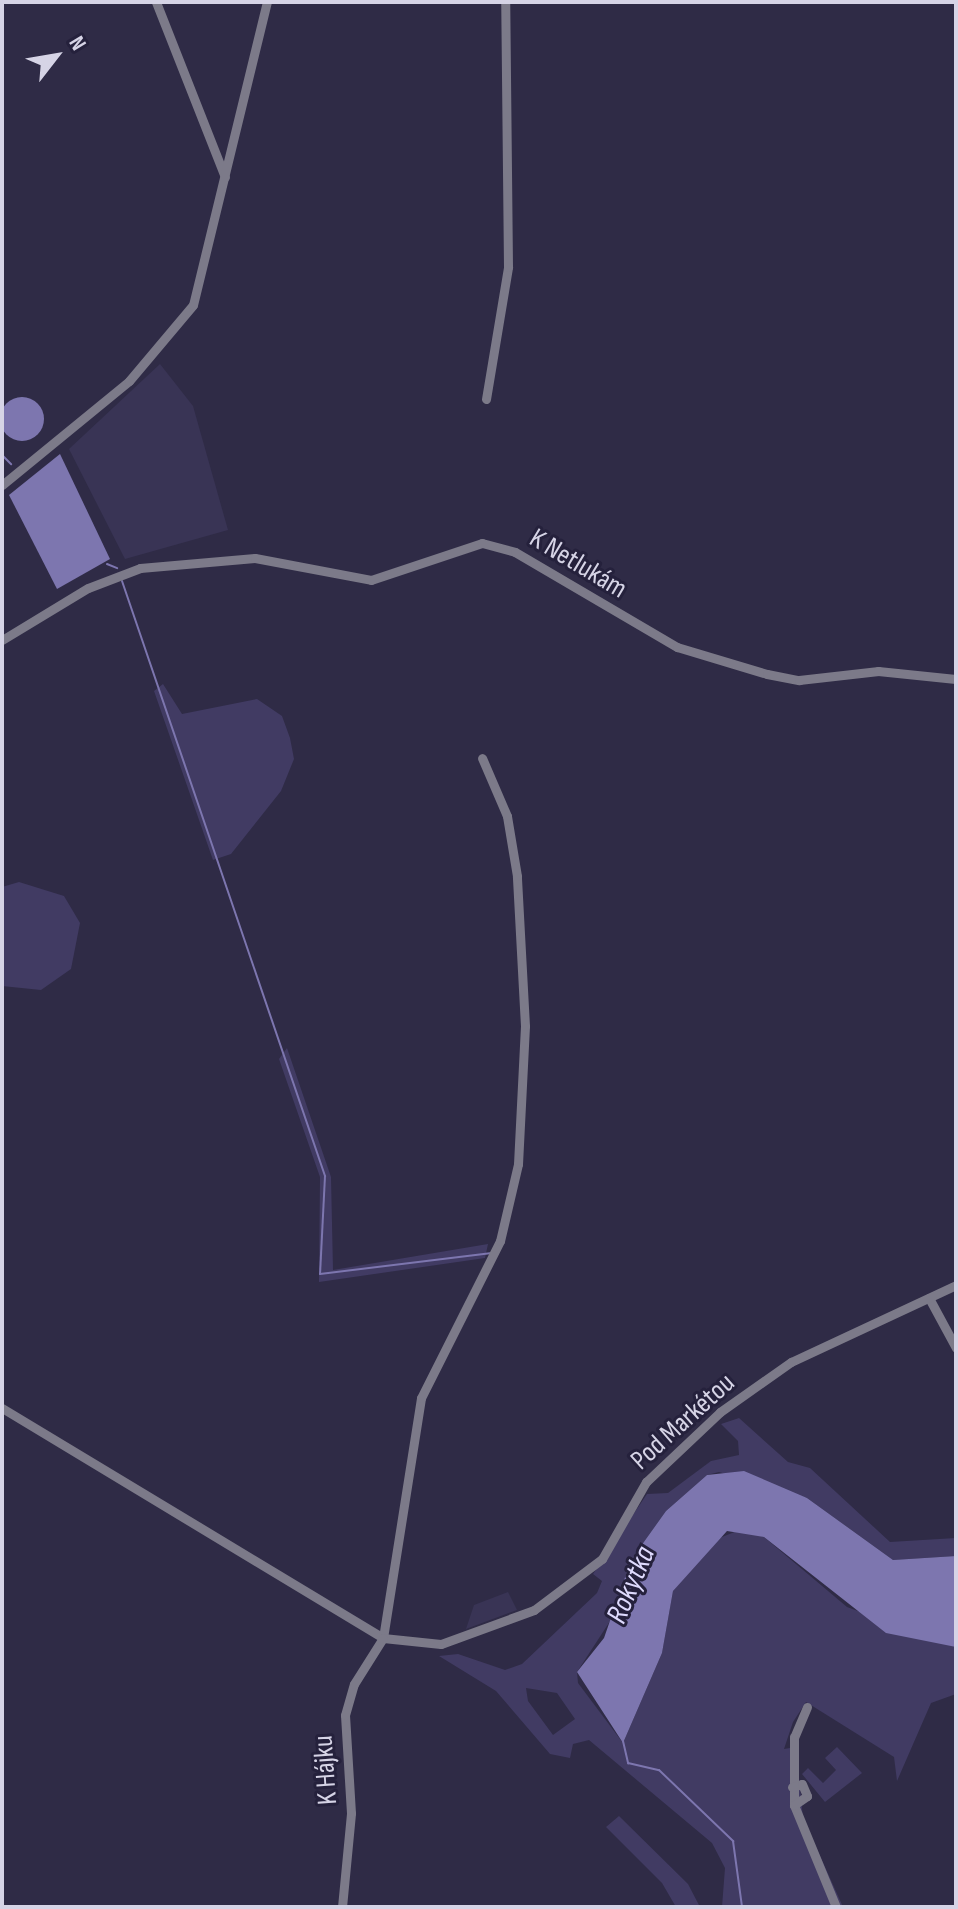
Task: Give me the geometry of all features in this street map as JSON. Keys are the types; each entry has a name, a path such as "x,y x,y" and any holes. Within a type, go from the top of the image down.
{"street":[{"path":"156,2 225,177"},
{"path":"2,485 60,443 129,381 193,305 267,2"},
{"path":"486,399 508,267 505,2"},
{"name":"K Netlukám","path":"2,640 88,588 140,568 255,558 371,580 482,543 515,552 677,647 767,674 799,680 904,672 956,679"},
{"path":"2,1408 383,1638 421,1398 500,1241 518,1164 525,1026 517,876 507,816 482,758"},
{"name":"Pod Markétou","path":"383,1638 441,1644 534,1610 602,1559 646,1482 720,1412 791,1362 956,1285"},
{"path":"929,1298 956,1348"},
{"name":"K Hájku","path":"342,1907 351,1813 345,1715 354,1684 383,1638"},
{"path":"807,1707 795,1727 794,1805 836,1907"}],"shaded area":[{"path":"160,364 193,406 228,530 125,559 69,449"},
{"path":"163,684 182,714 257,699 282,716 294,759 281,791 231,854 213,860 154,691"},
{"path":"19,882 64,896 80,923 71,969 41,990 2,986 2,887"},
{"path":"287,1048 331,1177 333,1270 488,1244 485,1258 319,1282 320,1177 279,1059"},
{"path":"739,1418 788,1462 810,1468 890,1542 956,1538 956,1556 893,1560 807,1498 719,1472 707,1475 666,1511 631,1560 614,1615 577,1672 578,1683 623,1743 662,1653 673,1591 712,1541 742,1529 764,1537 847,1607 956,1647 956,1694 931,1703 897,1781 894,1757 806,1702 793,1722 784,1749 796,1747 803,1818 843,1907 722,1907 725,1868 712,1843 589,1740 573,1744 570,1758 550,1754 496,1691 439,1656 458,1654 505,1670 522,1664 597,1593 602,1581 593,1574 647,1494 668,1493 711,1461 739,1455 738,1441 721,1424","holes":["526,1688 557,1693 575,1719 553,1735 528,1701"]},
{"path":"508,1592 517,1610 466,1629 474,1605"},
{"path":"837,1747 862,1773 825,1802 802,1774 808,1768 823,1783 836,1770 825,1758"},
{"path":"619,1816 688,1884 700,1907 676,1907 662,1883 606,1827"}],"water":[{"path":"22,397 38,403 44,419 38,435 22,441 6,435 0,419 6,403"},
{"path":"60,454 110,559 57,589 9,495"},
{"path":"744,1471 807,1498 893,1560 956,1556 956,1647 886,1633 764,1537 727,1531 673,1591 662,1653 623,1743 577,1672 604,1638 631,1560 666,1511 707,1475"}],"waterway":[{"path":"2,455 11,464"},
{"path":"107,564 117,568"},
{"path":"122,581 325,1176 320,1274 490,1253"},
{"name":"Rokytka","path":"623,1741 628,1763 659,1770 733,1841 742,1907"}]}
